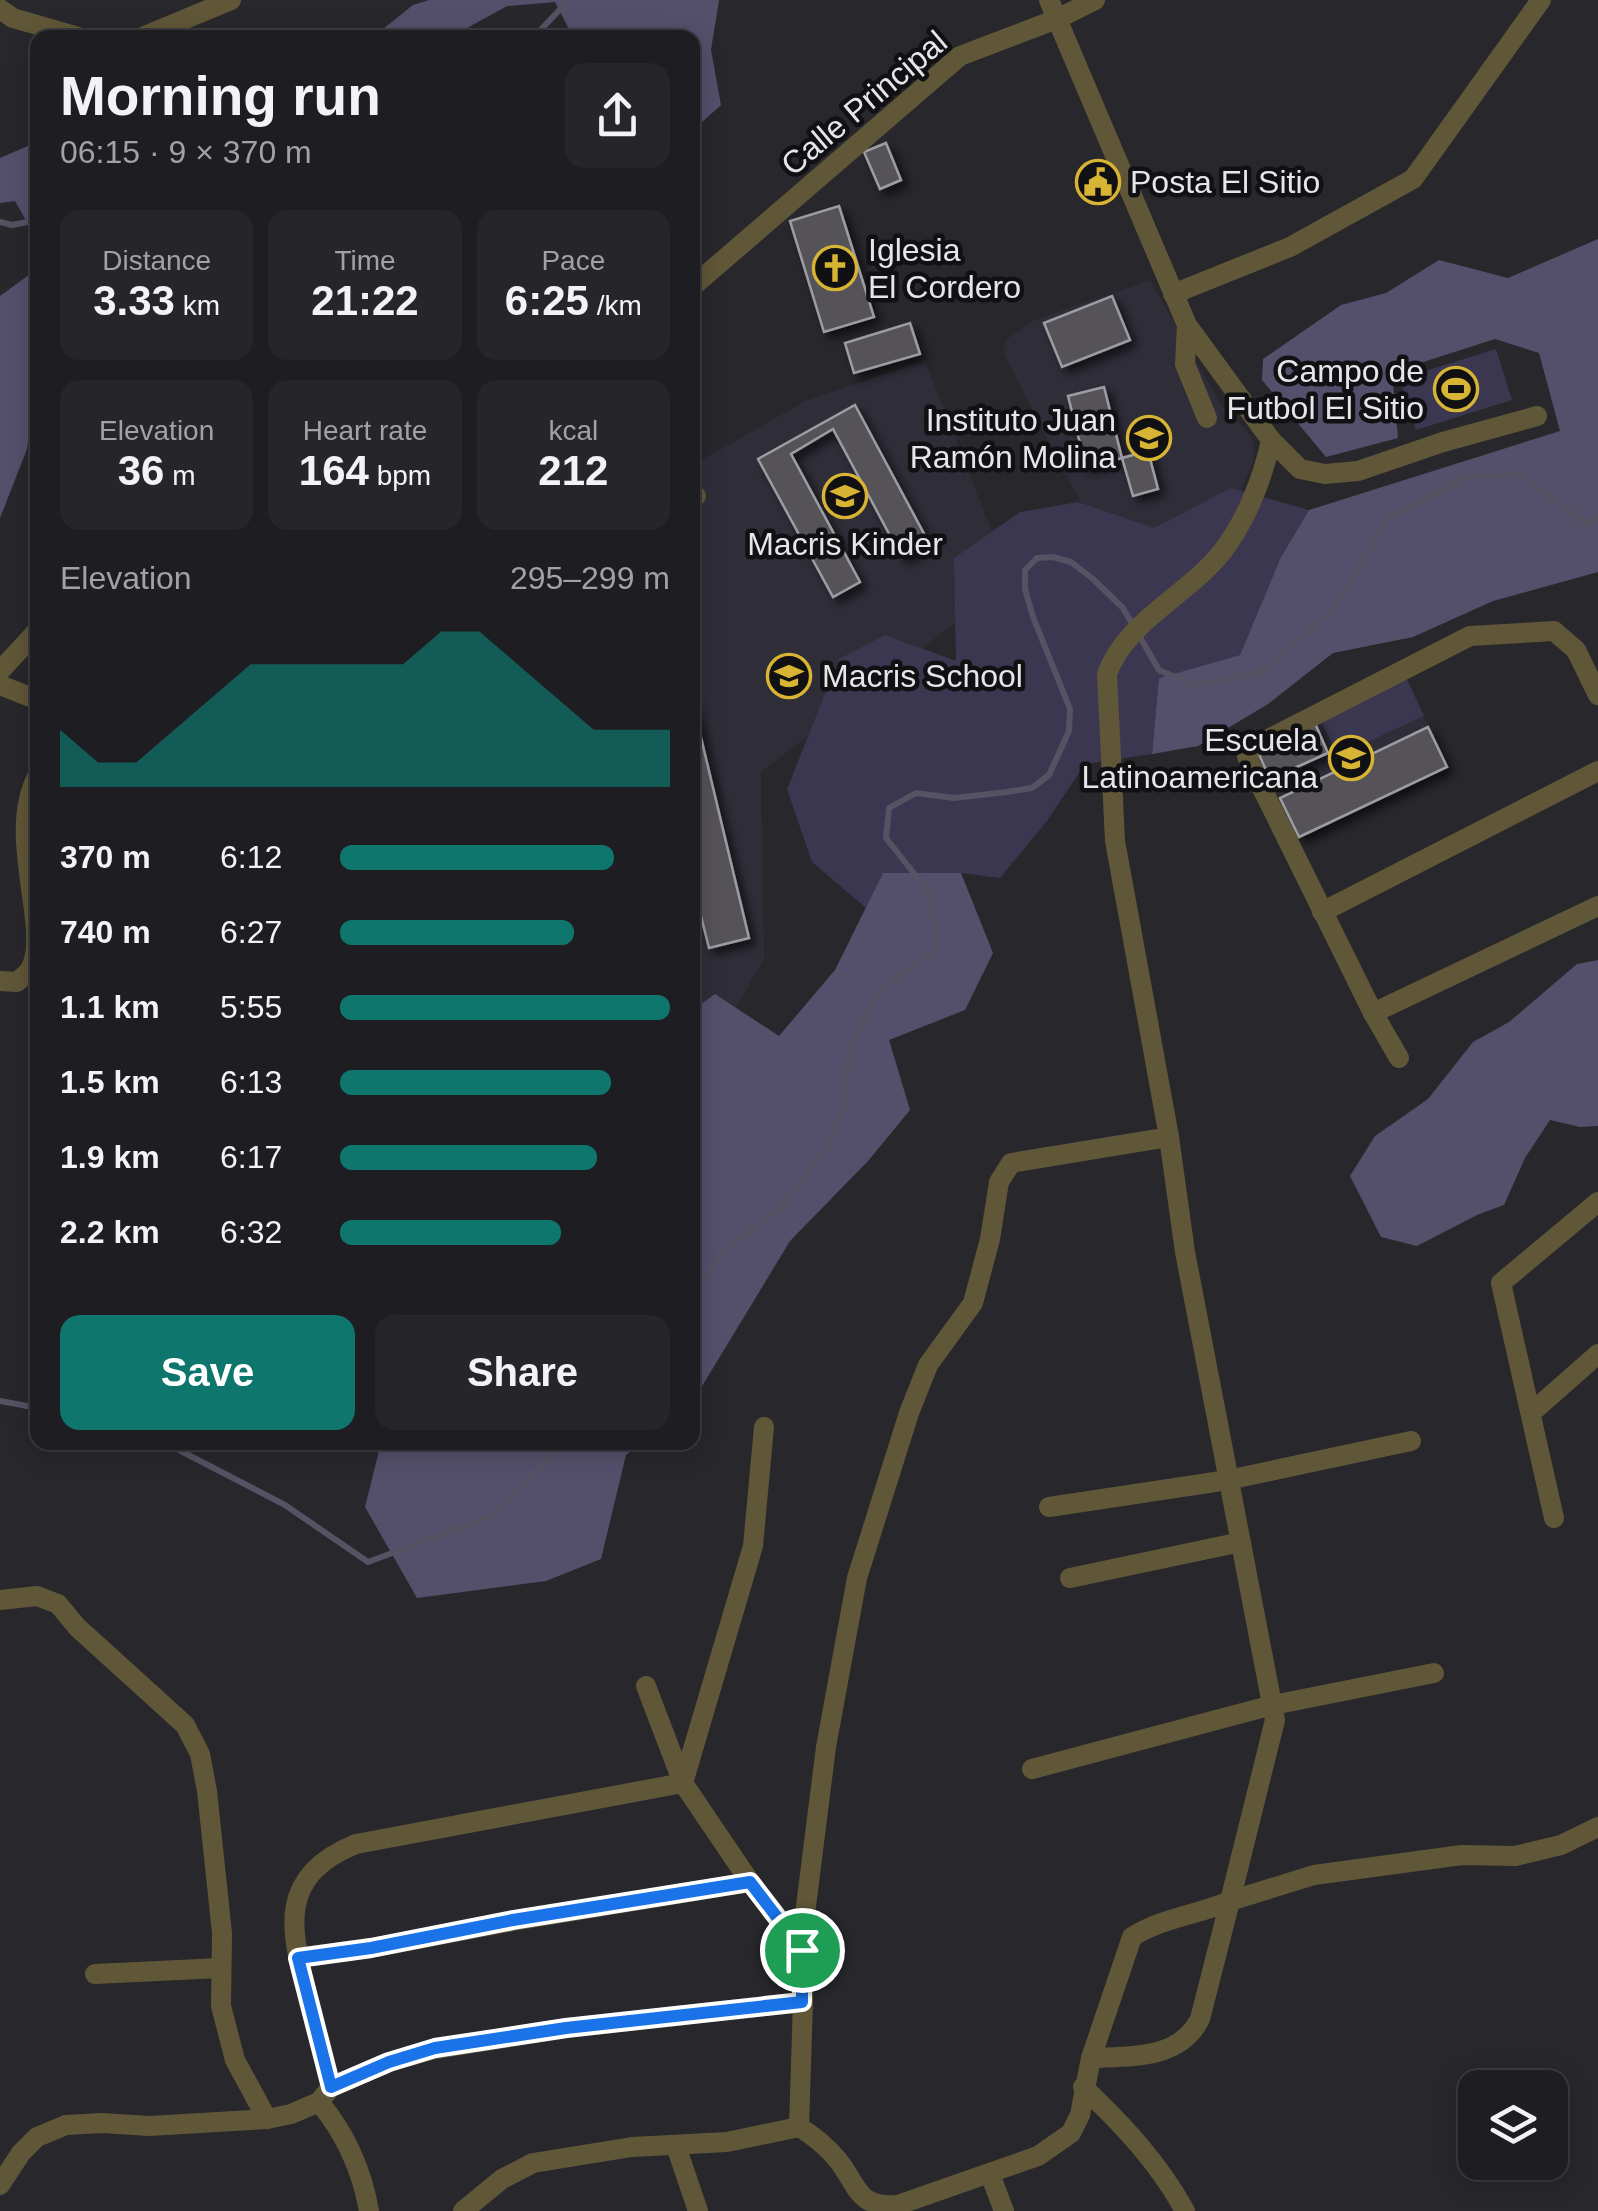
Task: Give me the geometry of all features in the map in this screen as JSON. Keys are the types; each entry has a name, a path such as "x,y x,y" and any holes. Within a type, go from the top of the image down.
{"street":[{"path":"159,30 231,0"},
{"name":"Calle Principal","path":"700,280 960,56 1053,10 1094,0"},
{"path":"1172,294 1290,247 1413,179 1541,0"},
{"path":"0,9 14,18 55,30"},
{"path":"1053,10 1187,325 1272,440 1300,469 1325,474 1358,471 1537,416"},
{"path":"1187,325 1185,364 1207,418"},
{"path":"1091,2058 1148,2055 1182,2043 1194,2032 1275,1720 1185,1252 1169,1137 1114,840 1106,674 1130,637 1222,552 1266,466 1272,440"},
{"path":"1398,1058 1251,766 1251,748 1470,636 1554,632 1576,650 1598,695"},
{"path":"0,671 30,639"},
{"path":"0,685 30,697"},
{"path":"1322,912 1598,771"},
{"path":"30,796 24,842 30,897"},
{"path":"1373,1013 1598,906"},
{"path":"8,981 30,968"},
{"path":"799,2126 802,1950 826,1747 857,1578 909,1413 928,1365 972,1303 990,1239 999,1182 1012,1163 1169,1137"},
{"path":"1554,1518 1501,1283 1598,1202"},
{"path":"1531,1412 1598,1354"},
{"path":"683,1782 753,1546 764,1427"},
{"path":"1049,1507 1228,1480 1412,1441"},
{"path":"1070,1578 1241,1542"},
{"path":"0,1600 37,1596 58,1604 77,1627 185,1725 200,1754 222,1933 220,2006 235,2060 268,2119"},
{"path":"1032,1768 1273,1706 1434,1672"},
{"path":"646,1686 683,1782 750,1882 802,1950"},
{"path":"369,2211 365,2189 325,2094 298,1958 293,1920 298,1895 311,1873 329,1855 356,1844 683,1782"},
{"path":"462,2211 502,2178 533,2163 632,2147 728,2142 799,2126 840,2162 857,2192 882,2206 898,2205 990,2174 1038,2156 1071,2133 1080,2115 1091,2058 1132,1937 1149,1926 1202,1913 1230,1900 1314,1875 1462,1855 1515,1856 1561,1845 1598,1828"},
{"path":"298,1958 750,1882"},
{"path":"95,1974 220,1968"},
{"path":"0,2185 4,2174 37,2137 66,2125 149,2126 268,2119 291,2114 389,2062 435,2048 566,2028 802,2002"},
{"path":"1083,2087 1117,2118 1152,2160 1185,2211"},
{"path":"676,2146 698,2211"},
{"path":"990,2174 1004,2211"}],"shaded area":[{"path":"429,0 719,0 711,50 721,105 700,124 700,30 569,30 555,2 507,6 464,30 382,30 413,5"},
{"path":"30,145 30,228 15,201 0,203 0,158"},
{"path":"1598,239 1598,572 1493,601 1413,637 1333,653 1268,704 1198,746 1152,754 1159,678 1240,655 1281,557 1309,510 1560,431 1539,353 1495,339 1392,372 1398,438 1326,457 1262,380 1263,359 1341,305 1386,293 1439,260 1508,278"},
{"path":"30,274 30,426 27,449 0,518 0,296"},
{"name":"Instituto Juan Ramón Molina","path":"1150,280 1221,405 1248,432 1254,443 1254,460 1228,521 1140,606 1074,490 1003,352 1007,339 1035,320"},
{"name":"Campo de Futbol El Sitio","path":"1496,349 1512,400 1416,430 1400,379"},
{"name":"Macris School","path":"925,361 1011,580 761,772 764,959 700,1070 700,461 807,400"},
{"path":"1231,488 1309,510 1281,557 1240,655 1159,678 1152,754 1085,764 1047,821 1000,878 961,873 883,873 866,908 812,862 787,789 839,659 885,635 956,661 954,558 1020,512 1078,502 1154,528"},
{"name":"Escuela Latinoamericana","path":"1406,677 1447,767 1299,837 1256,748"},
{"path":"1406,677 1424,716 1337,756 1320,718"},
{"path":"883,873 961,873 993,953 965,1010 889,1040 910,1110 868,1161 790,1241 700,1389 700,1005 715,994 779,1036 835,970"},
{"path":"1598,960 1598,1126 1580,1127 1550,1120 1525,1158 1504,1205 1417,1246 1381,1237 1350,1176 1375,1136 1428,1099 1473,1042 1509,1022 1577,964"},
{"path":"379,1450 632,1450 626,1455 601,1559 546,1581 417,1598 365,1507"}],"building":[{"path":"886,143 901,180 880,189 864,152"},
{"path":"839,206 874,317 824,332 790,221"},
{"path":"1112,296 1130,340 1062,367 1044,323"},
{"path":"910,323 920,354 854,373 845,343"},
{"path":"1104,387 1122,458 1086,467 1068,396"},
{"path":"855,405 929,543 902,558 833,429 791,454 860,582 833,597 758,459"},
{"path":"1148,451 1158,489 1133,496 1122,458"},
{"path":"1314,721 1328,753 1270,779 1256,748"},
{"path":"1428,727 1447,767 1299,837 1280,798"},
{"path":"700,733 749,938 709,948 700,912"}],"waterway":[{"path":"541,30 569,0"},
{"path":"0,222 12,225 30,222"},
{"path":"700,1281 730,1245 780,1208 827,1148 844,1109 849,1055 874,995 937,949 931,895 886,838 889,808 916,793 954,798 1032,788 1049,775 1069,731 1070,709 1025,589 1025,570 1037,558 1071,562 1093,579 1123,608 1159,670 1194,685 1259,673 1334,609 1388,518 1467,476 1521,475 1588,525 1598,518"},
{"path":"0,1401 30,1407"},
{"path":"179,1450 285,1505 368,1562 495,1515 557,1450"}],"place":[{"name":"Posta El Sitio","path":"1098,182"},
{"name":"Iglesia El Cordero","path":"835,268"},
{"name":"Campo de Futbol El Sitio","path":"1456,389"},
{"name":"Instituto Juan Ramón Molina","path":"1149,438"},
{"name":"Macris Kinder","path":"845,496"},
{"name":"Macris School","path":"789,676"},
{"name":"Escuela Latinoamericana","path":"1351,758"}],"route":[{"path":"750,1882 802,1950 802,2002 566,2028 435,2048 389,2062 331,2087 298,1958 750,1882"}]}
